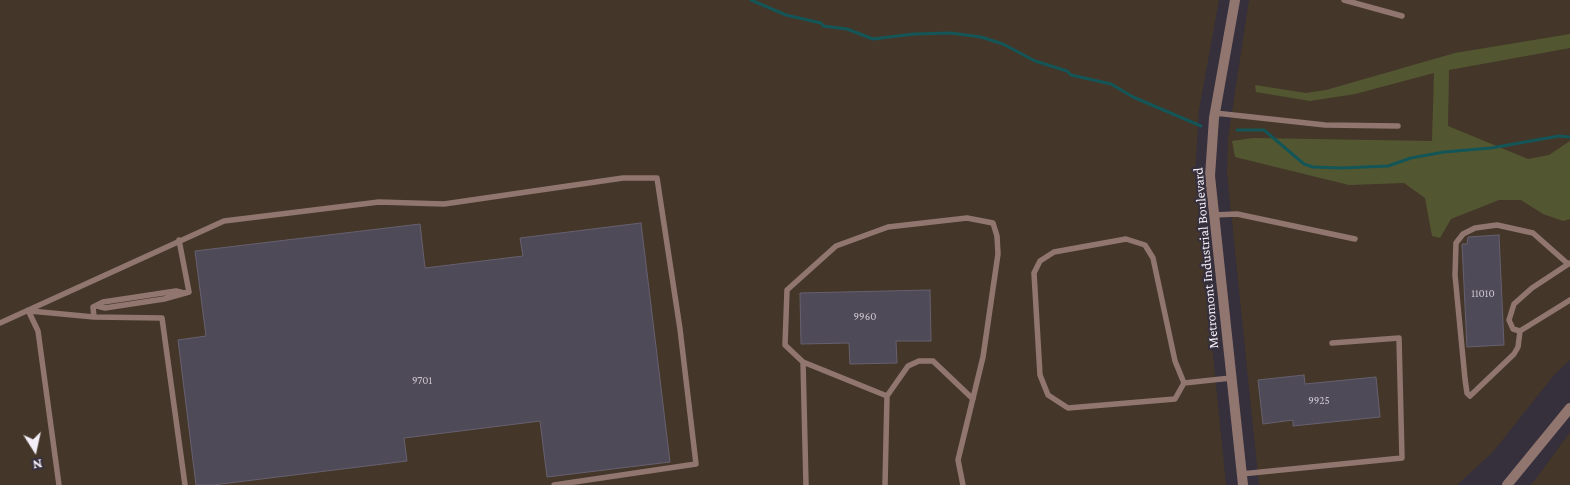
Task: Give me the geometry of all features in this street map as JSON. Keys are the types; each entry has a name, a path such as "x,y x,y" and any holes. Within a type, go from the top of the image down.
{"street":[{"name":"Metromont Industrial Boulevard","path":"1235,0 1214,113 1210,176 1243,485"},
{"path":"1507,485 1570,408"}],"lane":[{"path":"1344,0 1402,16"},
{"path":"1214,113 1325,126 1398,126"},
{"path":"0,323 178,240 224,221 379,202 444,204 623,178 657,178 680,329 696,464 554,485"},
{"path":"1213,215 1237,214 1355,239"},
{"path":"887,396 803,362 785,346 787,290 836,246 888,227 967,218 993,223 997,236 998,254 983,357 958,460 963,485"},
{"path":"1520,331 1518,347 1514,354 1470,396 1467,393 1464,370 1455,275 1456,242 1463,234 1475,228 1497,225 1533,233 1569,263 1532,288 1514,304 1509,320 1513,329 1520,331 1570,300"},
{"path":"94,317 93,307 103,302 176,291 189,292 178,240"},
{"path":"1126,240 1145,245 1153,258 1175,361 1184,383 1175,398 1068,408 1048,395 1040,374 1034,274 1040,262 1054,252 1126,240"},
{"path":"28,310 94,317 162,318 185,485"},
{"path":"28,310 38,332 60,485"},
{"path":"1242,474 1402,458 1399,338 1332,343"},
{"path":"885,485 887,396 908,366 920,361 934,361 972,399"},
{"path":"803,362 806,485"},
{"path":"1184,383 1231,378"}],"shaded area":[{"path":"0,0 1219,0 1199,110 1195,175 1226,485 0,485"},
{"path":"1249,0 1570,0 1570,360 1554,375 1493,452 1457,485 1259,485 1227,173 1228,138"},
{"path":"1570,432 1570,485 1530,485 1535,480"}],"green space":[{"path":"1570,34 1570,48 1449,70 1448,126 1528,159 1549,155 1570,141 1570,219 1563,221 1543,214 1521,200 1499,200 1451,219 1440,238 1432,236 1425,198 1404,183 1349,185 1235,157 1232,141 1253,138 1432,141 1434,73 1355,94 1310,101 1256,92 1255,85 1306,93 1326,90 1455,53"}],"building":[{"path":"641,223 670,462 547,477 540,421 404,438 407,461 213,485 196,485 178,340 206,336 195,251 420,224 425,268 523,256 520,238"},
{"path":"1499,235 1504,345 1467,347 1462,244 1467,244 1468,237"},
{"path":"930,290 931,341 896,341 897,363 850,364 849,343 801,344 800,293"},
{"path":"1304,375 1305,384 1376,377 1380,417 1293,426 1293,420 1263,424 1258,380"}],"waterway":[{"path":"751,0 786,15 821,23 823,26 847,29 873,39 914,34 951,33 981,37 1003,44 1035,61 1067,71 1071,75 1111,84 1133,97 1201,126"},
{"path":"1237,130 1264,130 1304,164 1313,167 1342,168 1388,166 1411,158 1444,152 1491,148 1559,136 1570,137"}]}
